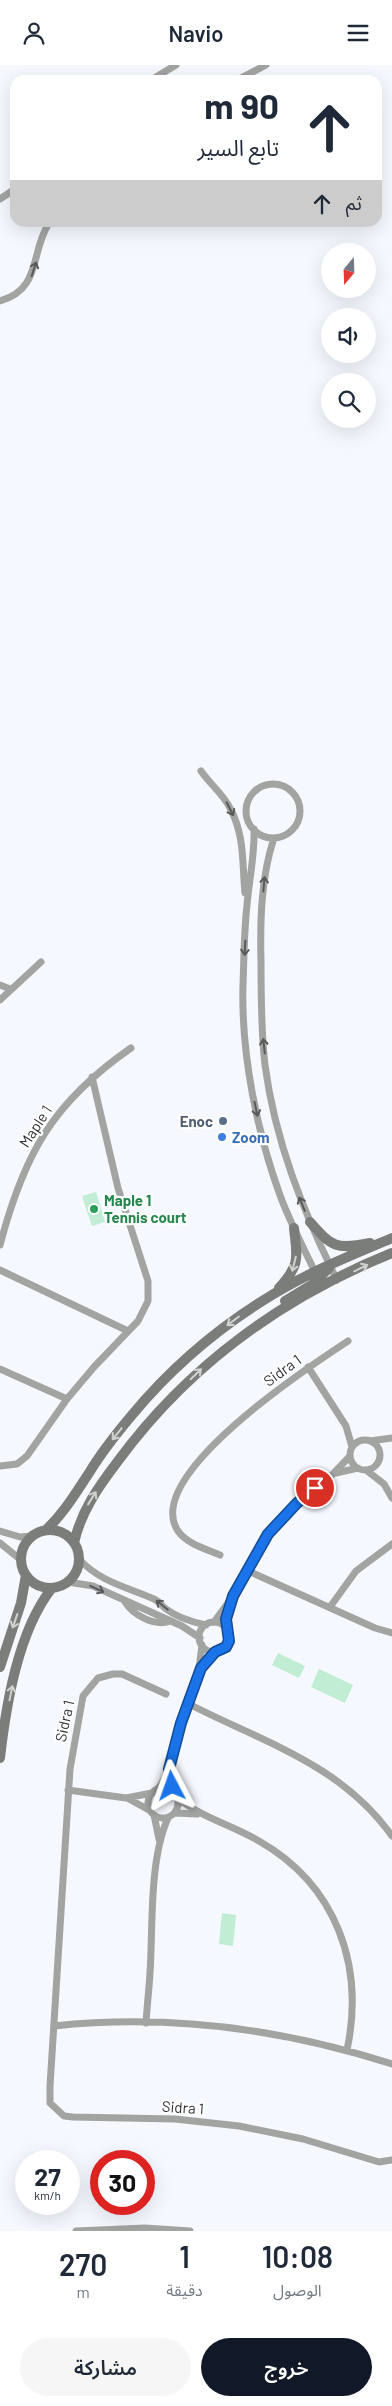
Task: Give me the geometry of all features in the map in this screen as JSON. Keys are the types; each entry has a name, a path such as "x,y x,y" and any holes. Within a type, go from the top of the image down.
{"street":[{"path":"159,75 176,65"},
{"path":"247,75 266,65"},
{"path":"0,301 16,294 31,277 38,245 47,227"},
{"path":"201,771 222,795 236,821 244,851 247,905"},
{"path":"254,829 266,837 274,838 282,837 295,828 301,813 298,798 283,785 264,785 254,791 249,798 246,813 254,829 254,852 247,905 243,987 253,1095 270,1165 294,1228 319,1279"},
{"path":"274,838 264,878 260,938 263,1041 271,1098 286,1161 310,1222 337,1280"},
{"path":"0,1000 41,962"},
{"path":"0,985 10,989"},
{"name":"Maple 1","path":"0,1245 12,1201 28,1161 59,1114 92,1077 131,1048"},
{"path":"0,1466 11,1466 22,1461 67,1399 138,1321 146,1308 149,1287 118,1188 92,1077"},
{"path":"310,1222 330,1243 342,1248 391,1239"},
{"path":"0,1531 20,1537 32,1536 46,1530 74,1499 110,1443 158,1387 212,1337 273,1294 294,1270 297,1260 294,1228"},
{"path":"227,1629 223,1625 184,1619 169,1611 156,1600 105,1580 91,1571 79,1559 74,1543 80,1520 93,1496 152,1419 204,1365 233,1341 319,1279 330,1265 391,1239"},
{"path":"273,1294 319,1279 337,1280 392,1253"},
{"path":"0,1270 128,1331"},
{"name":"Sidra 1","path":"220,1555 194,1544 178,1531 172,1512 178,1489 211,1449 242,1418 308,1367 348,1341"},
{"path":"199,1672 215,1652 226,1647 229,1635 226,1619 233,1596 268,1534 297,1503 333,1474 350,1456 352,1447 346,1426 308,1367"},
{"path":"0,1369 67,1399"},
{"path":"346,1426 377,1447 384,1484 392,1497"},
{"path":"352,1447 366,1441 392,1439"},
{"path":"366,1470 379,1459 392,1439"},
{"path":"350,1456 358,1469"},
{"path":"333,1474 358,1469 366,1470 384,1484"},
{"path":"46,1530 59,1531 74,1543"},
{"path":"0,1667 21,1603 26,1575 21,1560 22,1551 32,1536"},
{"path":"0,1543 21,1560"},
{"path":"330,1607 356,1571 392,1544"},
{"path":"68,1582 76,1571 79,1559"},
{"path":"246,1570 375,1628 392,1633"},
{"path":"26,1575 37,1585 52,1588 68,1582 93,1586 125,1602 132,1612 138,1615 159,1623 170,1621 182,1626 201,1641 205,1649 215,1652"},
{"path":"0,1758 6,1717 19,1660 37,1610 52,1588"},
{"path":"160,1844 148,1801 169,1769 174,1745 199,1672 202,1628 210,1623 233,1596"},
{"name":"Sidra 1","path":"166,1693 122,1674 105,1675 92,1684 83,1696 72,1749 68,1790 50,2103 64,2116 175,2119 239,2126 303,2139 379,2162 392,2160"},
{"path":"187,1703 303,1757 326,1772 368,1807 392,1836"},
{"path":"146,2023 153,1897 160,1844 168,1818 175,1813 178,1806 169,1769"},
{"path":"68,1790 126,1798 167,1789 205,1815 258,1840 295,1867 324,1902 344,1943 353,1985 352,2027 347,2050"},
{"path":"126,1798 152,1813 168,1818"},
{"path":"175,1813 205,1815"},
{"path":"54,2026 81,2023 201,2025 266,2033 347,2050 392,2065"},
{"path":"76,2231 190,2231"}],"green space":[{"name":"Maple 1 Tennis court","path":"96,1192 105,1222 92,1226 82,1196"},
{"path":"278,1653 305,1666 299,1678 272,1665"},
{"path":"319,1669 353,1685 345,1703 311,1687"},
{"path":"222,1913 236,1915 233,1946 219,1944"}],"place":[{"name":"Enoc","path":"223,1121"},
{"name":"Zoom","path":"222,1137"},
{"name":"Maple 1 Tennis court","path":"94,1209"}],"route":[{"path":"172,1786 169,1769 187,1703 205,1662 215,1652 226,1647 229,1641 226,1619 233,1596 268,1534 297,1503 315,1488"}]}
